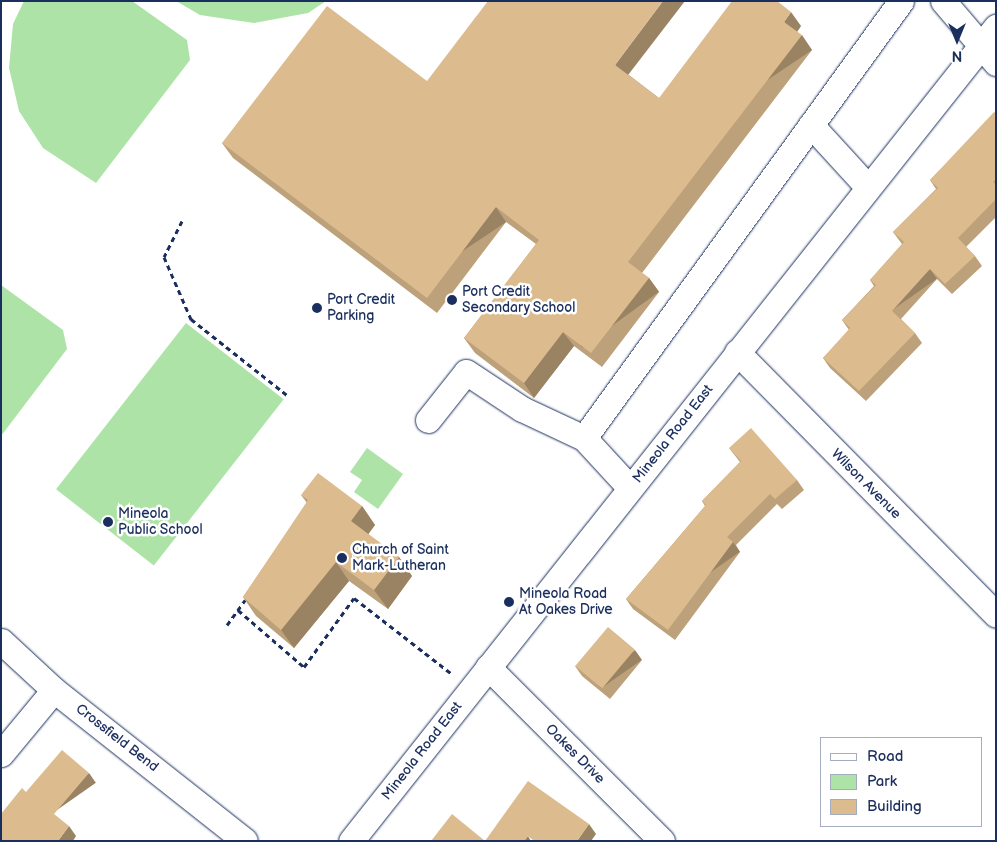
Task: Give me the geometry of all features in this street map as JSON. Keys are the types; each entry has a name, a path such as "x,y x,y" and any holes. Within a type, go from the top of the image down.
{"street":[{"path":"584,438 901,1"},
{"path":"943,1 991,45"},
{"name":"Mineola Road East","path":"351,841 737,352 866,185 991,45"},
{"path":"810,124 866,185"},
{"name":"Wilson Avenue","path":"737,352 996,615"},
{"path":"428,420 466,372 522,409 584,438 630,488"},
{"name":"Crossfield Bend","path":"1,641 54,690 245,841"},
{"name":"Oakes Drive","path":"488,667 662,841"},
{"path":"1,754 54,690"}],"path":[{"path":"182,221 164,257 191,319 287,395"},
{"path":"238,610 304,667 354,598 453,674"},
{"path":"227,625 245,600"}],"green space":[{"path":"24,1 132,1 187,40 190,60 96,183 43,148 19,111 9,68 13,24"},
{"path":"176,1 326,1 308,13 254,23 200,15"},
{"path":"1,285 63,330 67,349 1,436"},
{"path":"186,323 284,399 154,566 56,489"},
{"path":"367,448 403,474 378,509 354,492 362,480 350,472"}],"building":[{"path":"488,1 663,1 615,65 659,98 732,1 777,1 791,12 784,22 802,35 628,262 649,278 591,353 563,332 524,383 464,338 539,240 496,207 427,298 222,143 327,6 427,81"},
{"path":"994,112 996,113 996,179 993,182 996,184 996,199 958,238 975,256 945,284 930,269 892,311 915,333 859,391 823,358 850,328 842,320 876,285 870,280 904,242 893,232 938,188 930,180"},
{"path":"751,428 797,480 775,499 770,494 727,537 733,542 668,630 626,599 706,505 702,501 741,461 729,448"},
{"name":"Church of Saint Mark-Lutheran","path":"318,473 362,506 351,521 399,557 374,590 336,562 281,630 243,597 308,500 301,495"},
{"path":"608,627 635,649 602,689 575,666"},
{"path":"62,750 89,773 54,814 69,826 58,841 1,841 1,814 22,788 26,792"},
{"path":"528,781 589,824 577,841 534,841 528,836 524,841 485,841"},
{"path":"452,814 485,841 431,841"}],"place":[{"name":"Port Credit Secondary School","path":"452,300"},
{"name":"Port Credit Parking","path":"317,308"},
{"name":"Mineola Public School","path":"108,522"},
{"name":"Church of Saint Mark-Lutheran","path":"342,558"},
{"name":"Mineola Road At Oakes Drive","path":"509,602"}]}
